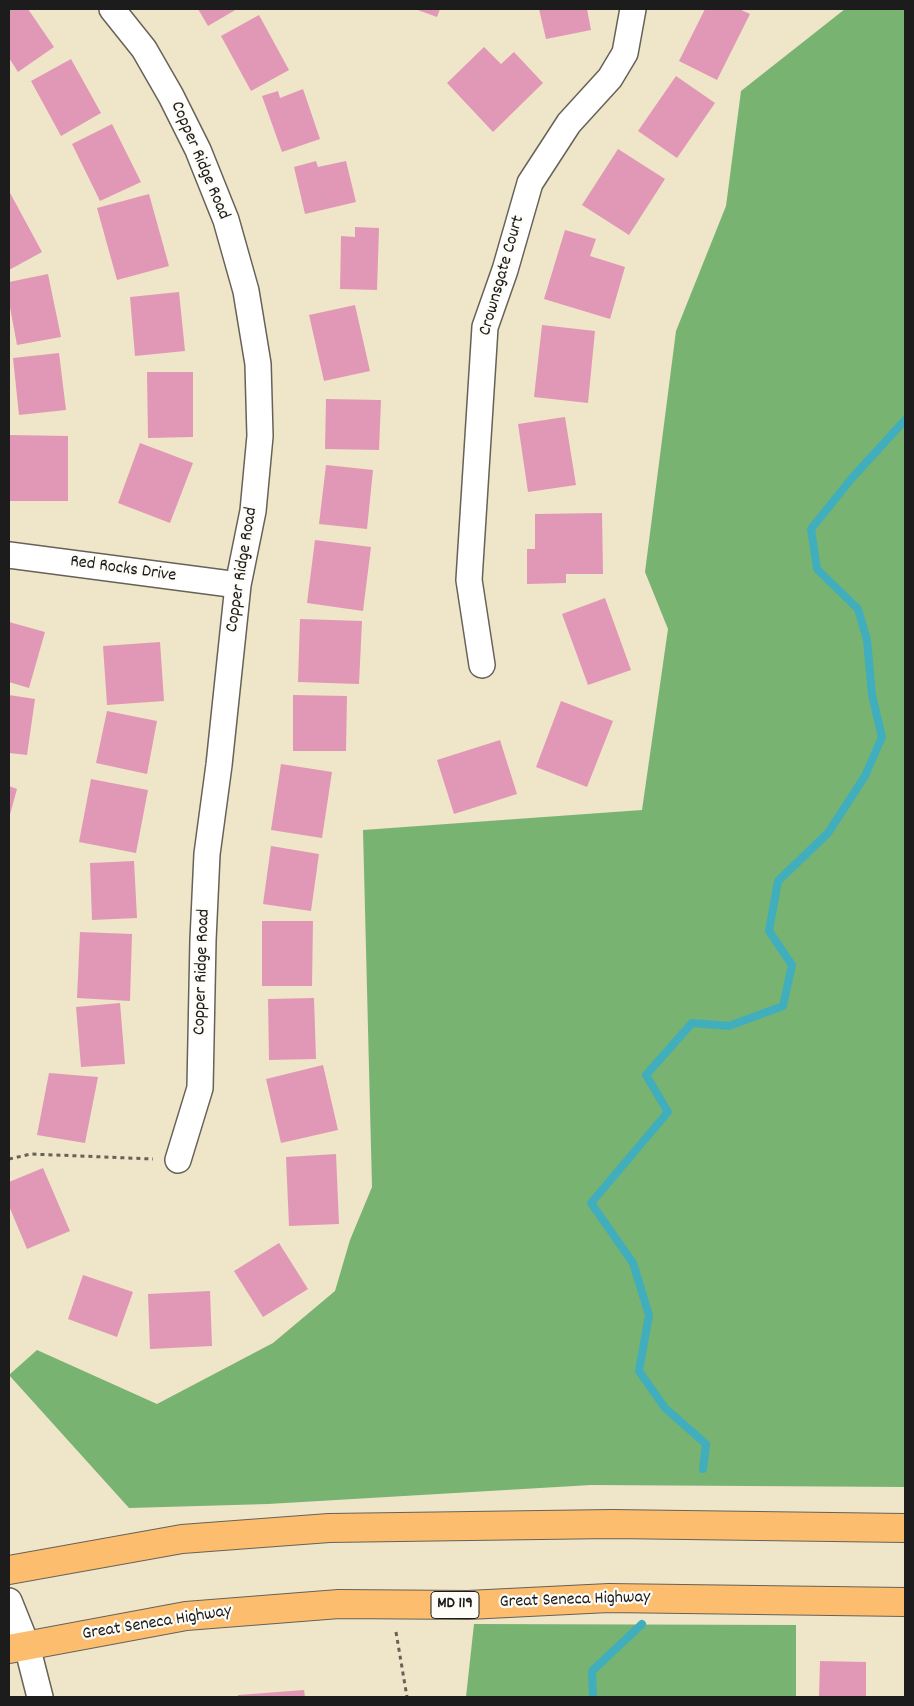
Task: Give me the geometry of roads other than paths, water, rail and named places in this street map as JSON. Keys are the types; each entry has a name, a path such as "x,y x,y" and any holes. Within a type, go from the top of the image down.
{"main road":[{"path":"9,1570 182,1539 329,1528 612,1524 905,1528"},
{"name":"Great Seneca Highway","path":"18,1647 186,1616 338,1604 468,1605 609,1598 905,1602"}],"street":[{"name":"Copper Ridge Road","path":"112,9 144,49 171,96 198,150 226,220 246,291 258,364 260,436 254,512 238,585 219,764 207,854 200,1088 178,1160"},
{"name":"Crownsgate Court","path":"482,665 469,580 485,328 505,270 530,183 569,123 610,78 625,53 633,9"},
{"name":"Red Rocks Drive","path":"9,555 238,585"},
{"path":"9,1601 18,1647 40,1697"}],"waterway":[{"path":"703,1469 706,1444 665,1408 639,1371 649,1315 633,1263 591,1203 668,1112 646,1075 692,1023 729,1026 783,1006 792,965 769,931 778,881 828,833 865,776 882,737 872,695 867,640 858,609 817,569 811,529 852,478 905,420"},
{"path":"593,1697 592,1671 642,1624"}]}
